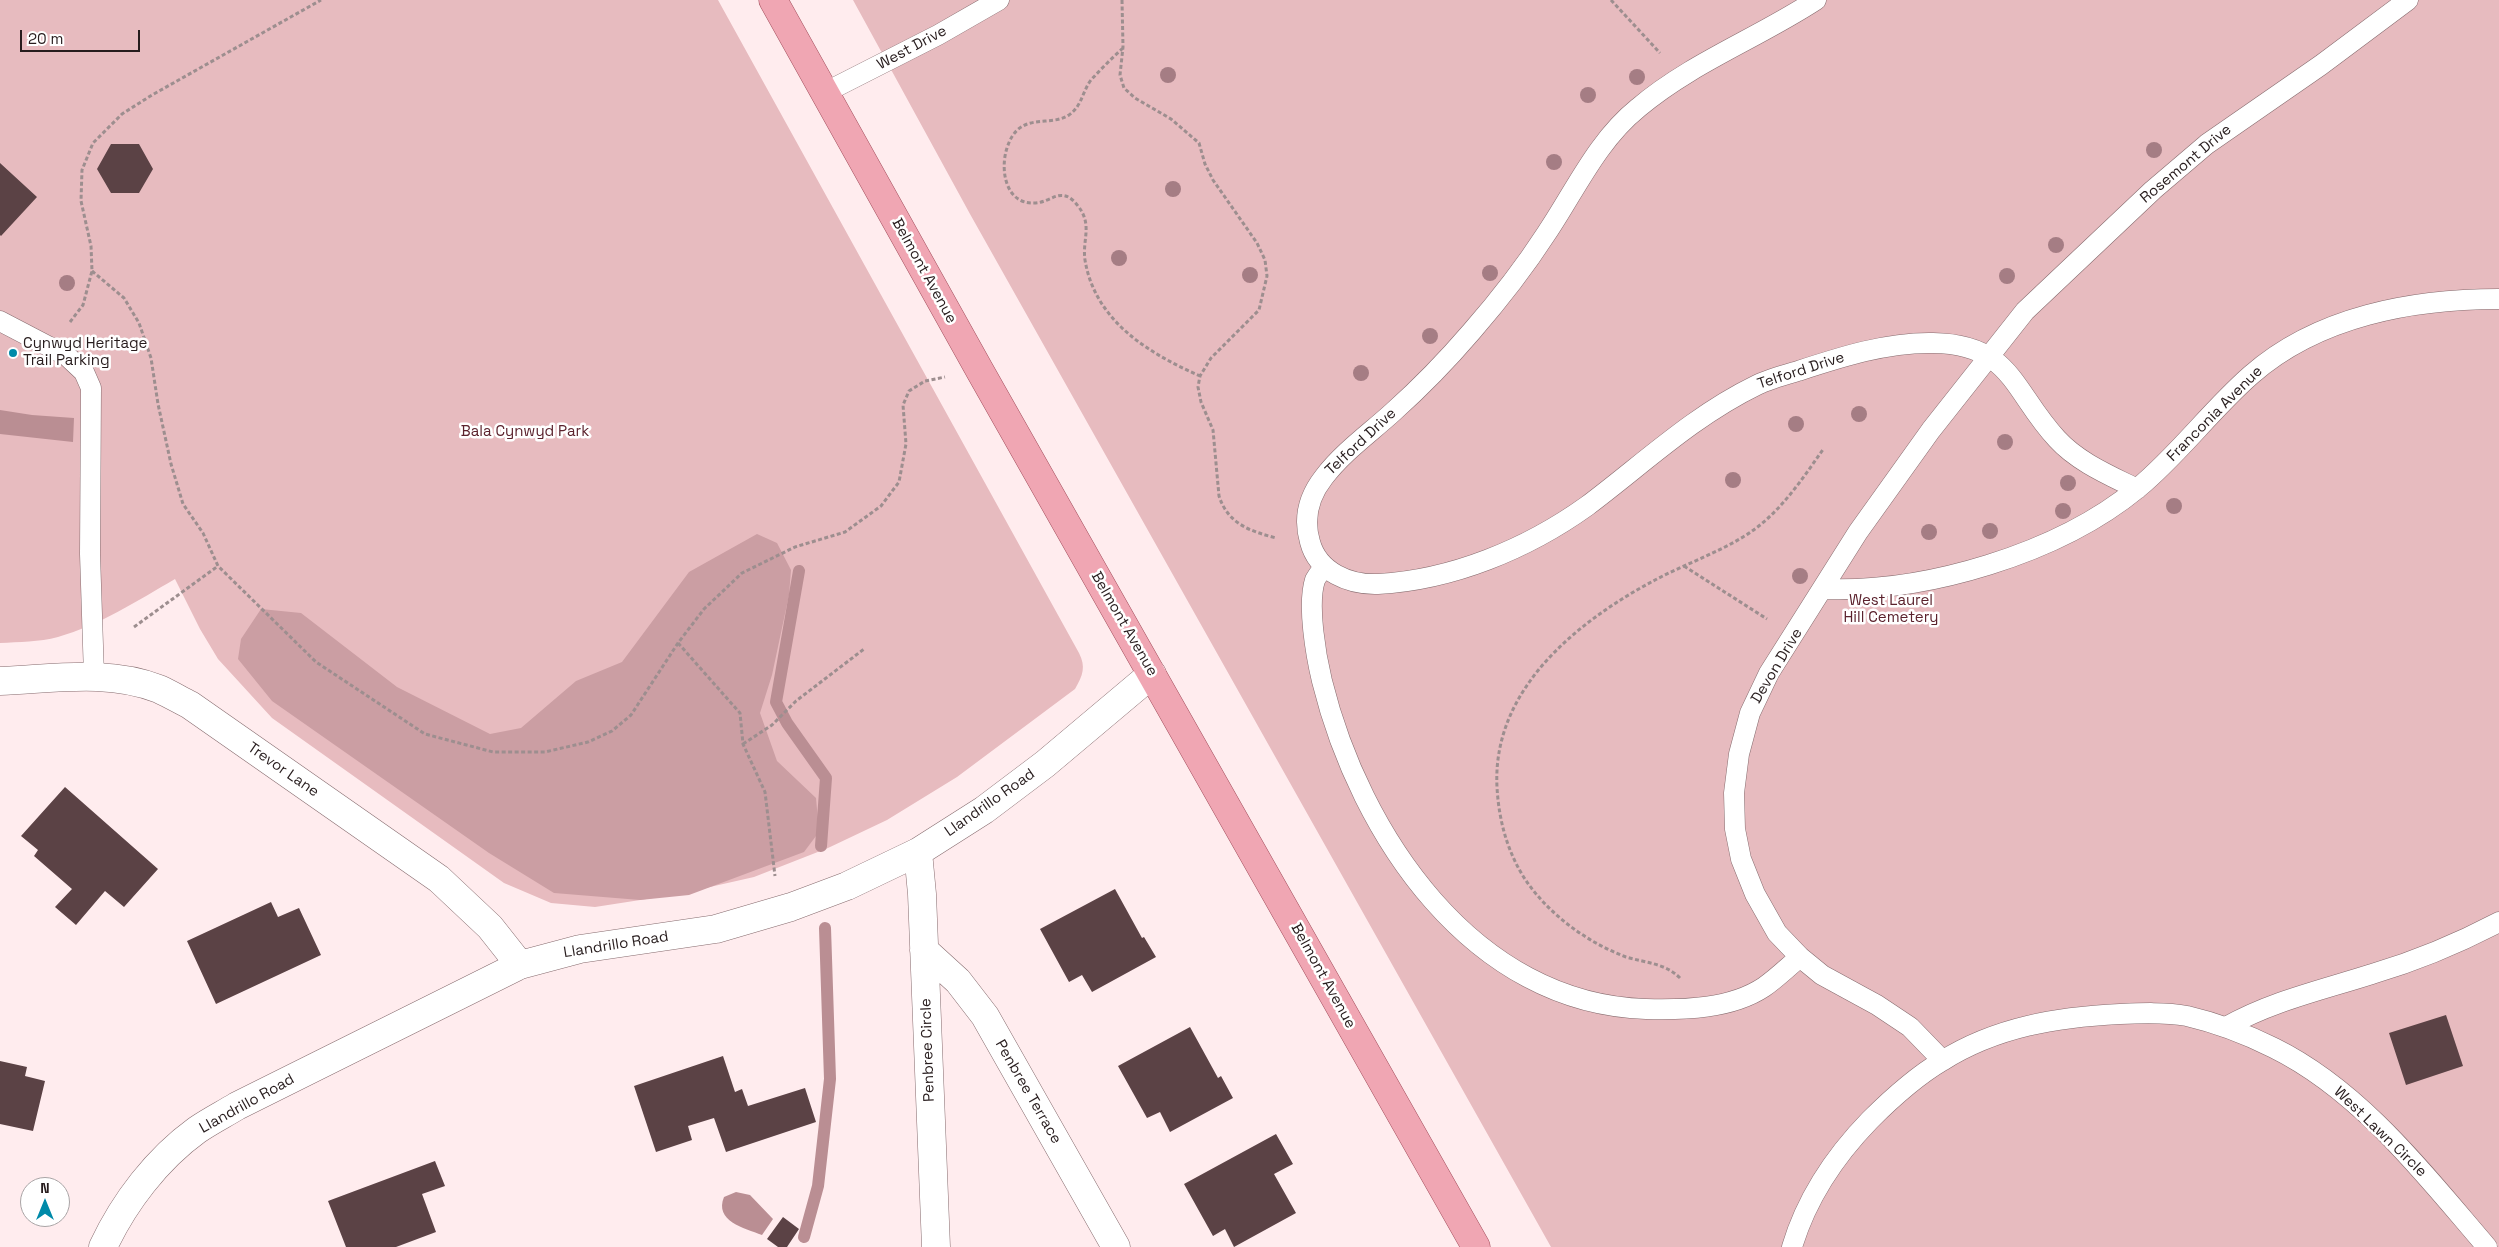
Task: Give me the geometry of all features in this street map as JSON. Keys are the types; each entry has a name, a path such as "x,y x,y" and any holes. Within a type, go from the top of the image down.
{"main road":[{"name":"Belmont Avenue","path":"773,0 1476,1247"}],"street":[{"name":"Llandrillo Road","path":"103,1247 124,1209 145,1181 168,1156 198,1130 237,1106 520,965 580,949 716,929 791,907 847,886 918,852 984,810 1045,764 1152,674"},
{"name":"Trevor Lane","path":"0,681 94,676 125,680 159,689 198,711 439,880 490,927 520,965"},
{"name":"Penbree Circle","path":"918,852 924,950 936,1247"},
{"name":"Penbree Terrace","path":"924,950 958,981 985,1016 1116,1247"}],"lane":[{"name":"West Drive","path":"824,93 938,35 998,0"},
{"name":"Telford Drive","path":"1816,0 1787,19 1681,76 1634,110 1611,134 1541,242 1472,331 1422,385 1332,467 1317,486 1308,503 1306,524 1310,542 1324,568 1344,580 1368,584 1408,582 1460,569 1511,550 1552,529 1585,507 1671,438 1713,409 1760,383 1873,349 1919,343 1966,347 1989,357"},
{"name":"Rosemont Drive","path":"1989,357 2025,311 2061,275 2200,150 2366,33 2408,0"},
{"name":"Franconia Avenue","path":"1823,589 1856,590 1894,586 1997,562 2051,542 2095,520 2137,489 2183,448 2217,408 2252,374 2292,346 2326,329 2374,313 2422,305 2499,299"},
{"path":"0,321 67,356 84,372 90,388 90,554 94,676"},
{"path":"1989,357 2011,374 2036,414 2059,442 2092,466 2137,489"},
{"name":"Devon Drive","path":"1942,1060 1910,1027 1877,1005 1822,975 1800,957 1777,933 1755,894 1741,859 1735,829 1734,793 1739,754 1750,712 1770,673 1893,481 1989,357"},
{"path":"1324,568 1315,580 1314,633 1328,706 1342,748 1373,814 1405,866 1441,909 1493,957 1522,976 1556,991 1587,1001 1626,1008 1668,1010 1700,1007 1731,1001 1762,988 1800,957"},
{"path":"2226,1026 2275,1003 2374,974 2431,954 2499,922"},
{"name":"West Lawn Circle","path":"1792,1247 1811,1196 1833,1162 1898,1092 1942,1060 1992,1036 2034,1023 2082,1016 2140,1013 2184,1016 2226,1026 2276,1049 2328,1082 2374,1122 2414,1163 2487,1247"}],"path":[{"path":"53,348 83,305 92,271 90,246 81,201 82,170 93,143 122,114 144,100 321,0"},
{"path":"1122,0 1123,47 1120,74 1124,88 1135,98 1172,119 1199,143 1205,164 1213,180 1257,243 1264,260 1267,276 1260,310 1211,358 1200,376 1198,387 1201,402 1213,430 1218,496 1234,522 1242,527 1292,542 1310,542"},
{"path":"1611,0 1681,76"},
{"path":"1123,47 1090,82 1078,108 1067,116 1033,121 1014,134 1007,147 1005,161 1006,185 1014,195 1025,202 1035,204 1057,195 1067,196 1076,203 1083,212 1086,228 1084,259 1093,285 1110,316 1135,340 1161,359 1200,376"},
{"path":"92,271 124,298 139,323 151,358 158,404 171,464 183,504 203,533 218,566 316,662 425,734 493,752 545,752 588,742 612,731 631,715 678,643 704,609 742,573 796,547 845,532 881,506 899,482 906,444 903,405 909,390 925,381 946,377"},
{"path":"1700,1007 1689,987 1667,967 1628,957 1605,948 1577,932 1535,894 1511,852 1501,828 1496,770 1508,719 1520,693 1535,673 1591,621 1629,595 1743,537 1766,520 1788,498 1824,448"},
{"path":"134,627 218,566"},
{"path":"1684,566 1794,636"},
{"path":"678,643 740,712 743,744 765,792 776,880"},
{"path":"743,744 772,725 796,701 864,649"}],"green space":[{"name":"Bala Cynwyd Park","path":"0,0 718,0 1079,653 1083,671 1075,689 957,777 887,820 828,848 754,877 679,894 595,907 551,903 504,883 272,718 218,659 200,629 175,579 118,612 74,632 44,640 0,643"},
{"name":"West Laurel Hill Cemetery","path":"853,0 2499,0 2499,1247 1551,1247 970,214"}],"shaded area":[{"path":"0,410 32,415 74,418 73,442 0,434"},
{"path":"757,534 777,543 791,570 789,595 772,675 760,713 777,761 816,798 819,832 804,852 689,895 640,900 554,893 489,853 272,701 238,659 241,639 261,609 301,613 397,687 490,734 521,728 576,681 622,662 689,572"},
{"path":"736,1192 750,1195 773,1219 762,1235 732,1222 723,1212 724,1197"}],"building":[{"path":"111,144 139,144 153,169 139,193 111,193 97,169"},
{"path":"0,163 37,197 1,236 0,235"},
{"path":"65,787 158,869 124,907 105,891 76,925 55,907 72,889 34,856 38,850 21,836"},
{"path":"1115,889 1142,938 1144,937 1156,957 1092,992 1082,975 1069,982 1040,929"},
{"path":"271,902 278,917 299,908 321,955 216,1004 187,941"},
{"path":"2446,1015 2463,1066 2406,1085 2389,1033"},
{"path":"1190,1027 1218,1078 1221,1076 1233,1098 1170,1132 1160,1112 1147,1118 1118,1066"},
{"path":"723,1056 735,1092 742,1089 748,1106 805,1088 816,1122 726,1152 714,1118 688,1126 692,1140 656,1152 634,1086"},
{"path":"0,1061 27,1067 25,1076 45,1081 33,1131 0,1124"},
{"path":"1276,1134 1293,1164 1274,1174 1296,1213 1234,1247 1225,1229 1213,1236 1184,1184"},
{"path":"435,1161 445,1186 422,1194 436,1232 396,1247 346,1247 328,1201"},
{"path":"783,1217 799,1229 787,1247 778,1247 767,1239"}],"waterway":[{"path":"799,571 776,702 787,723 826,778 821,846"},
{"path":"804,1237 818,1186 830,1079 825,928"}],"place":[{"name":"Cynwyd Heritage Trail Parking","path":"13,353"}]}
